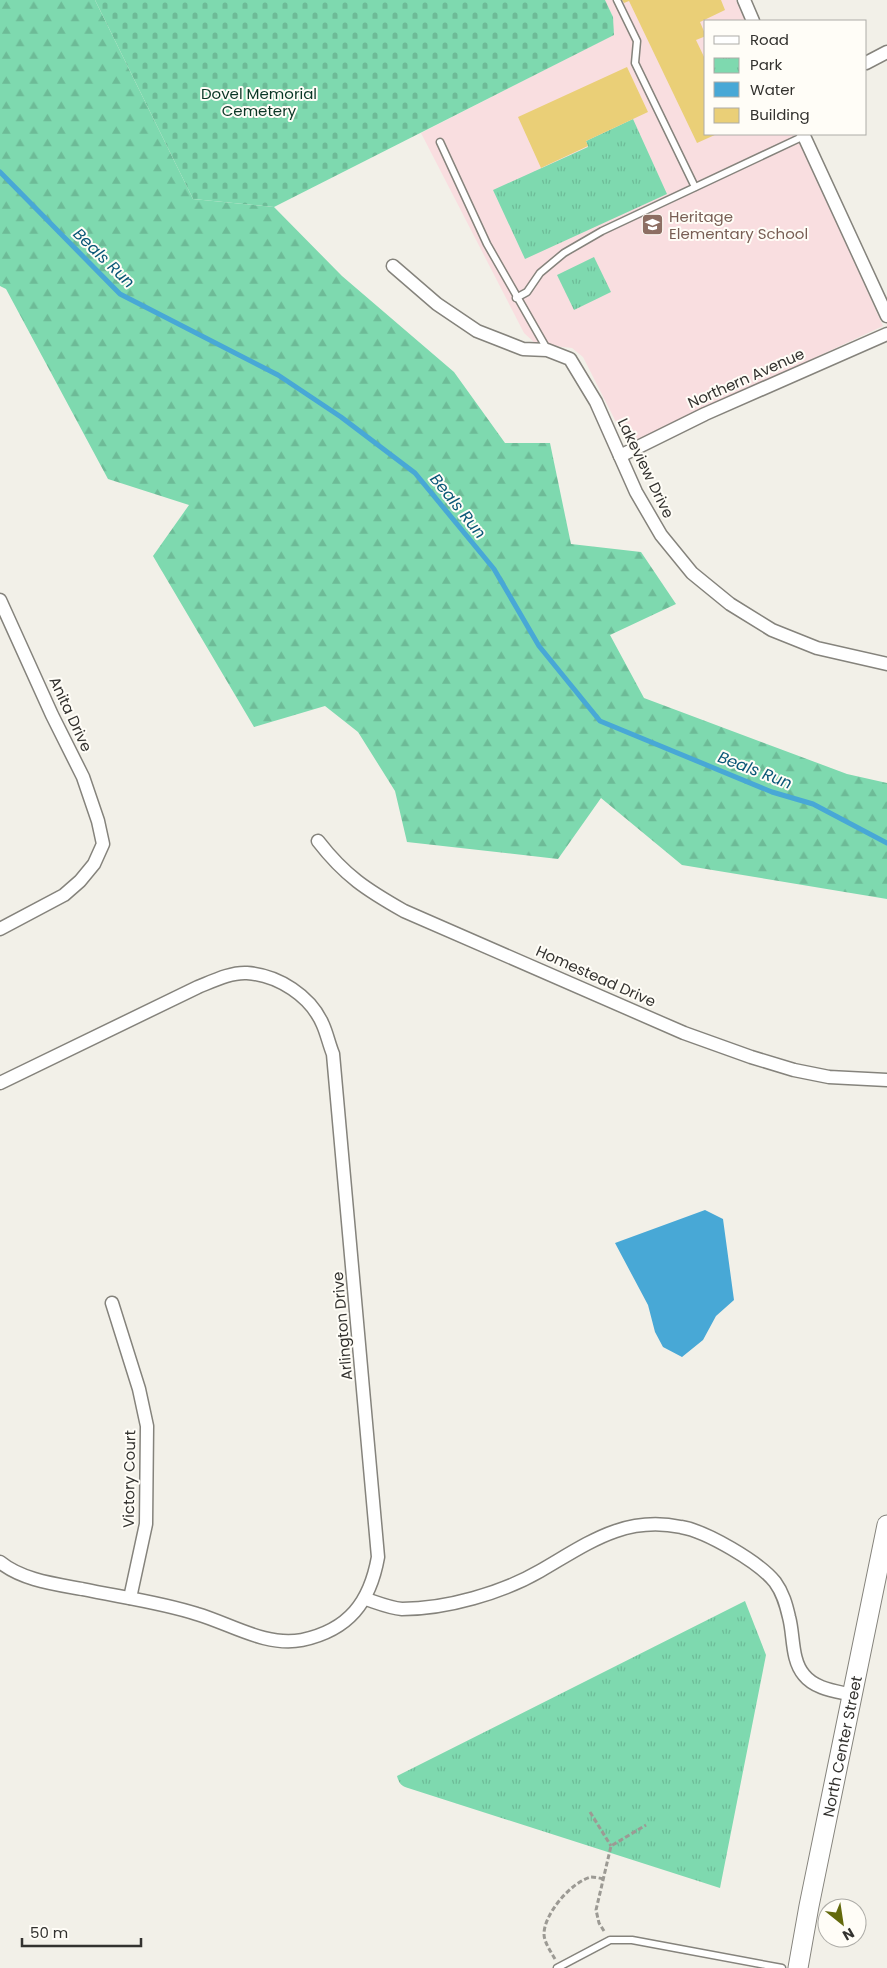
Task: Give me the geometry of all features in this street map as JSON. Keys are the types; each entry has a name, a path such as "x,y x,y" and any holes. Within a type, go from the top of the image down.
{"main road":[{"name":"North Center Street","path":"798,1968 887,1525"}],"street":[{"path":"744,0 753,20"},
{"path":"867,62 887,52"},
{"path":"804,135 887,316"},
{"name":"Lakeview Drive","path":"393,266 437,304 477,331 523,349 547,350 570,359 596,402 636,492 661,535 692,572 730,604 772,630 817,648 887,664"},
{"name":"Northern Avenue","path":"620,456 705,414 887,334"},
{"name":"Anita Drive","path":"0,600 83,777 93,802 103,844 94,864 80,882 64,895 0,929"},
{"name":"Homestead Drive","path":"318,841 334,862 353,880 374,895 404,911 684,1033 794,1070 829,1077 887,1080"},
{"name":"Arlington Drive","path":"0,1083 198,987 225,977 245,973 265,977 290,987 309,1003 323,1024 333,1054 377,1526 378,1557 375,1576 366,1599 353,1614 338,1626 317,1636 284,1642 269,1639 194,1613 25,1576 0,1562"},
{"name":"Victory Court","path":"112,1303 139,1389 147,1426 146,1524 130,1598"},
{"path":"366,1599 402,1609 446,1604 472,1598 528,1577 601,1535 643,1525 664,1524 684,1527 712,1538 756,1565 774,1581 785,1598 796,1661 803,1675 811,1682 825,1688 852,1695"}],"lane":[{"path":"617,0 637,41 635,63 695,187"},
{"path":"516,298 527,292 540,273 564,253 602,231 804,135"},
{"path":"440,142 487,244 547,350"},
{"path":"558,1968 610,1940 632,1940 782,1968"}],"path":[{"path":"590,1812 610,1846 596,1910 600,1923 610,1940"},
{"path":"610,1846 646,1825"},
{"path":"558,1968 544,1937 545,1925 553,1909 576,1886 592,1877 603,1879"}],"shaded area":[{"name":"Heritage Elementary School","path":"605,0 736,0 745,20 704,20 704,135 797,135 883,326 637,441 628,438 620,430 583,357 572,348 536,344 524,333 421,133 613,35 613,17"}],"green space":[{"path":"0,0 95,0 193,199 274,207 342,276 454,372 505,443 550,443 571,544 641,552 676,604 610,635 644,698 847,774 887,783 887,899 682,865 601,798 558,859 407,842 395,791 358,732 325,706 254,727 153,556 189,505 108,479 6,289 0,286"},
{"name":"Dovel Memorial Cemetery","path":"95,0 605,0 613,17 614,35 274,207 193,199"},
{"path":"633,119 667,194 525,259 493,190 588,147 586,141"},
{"path":"594,257 611,292 574,310 557,275"},
{"path":"745,1601 766,1655 720,1888 408,1788 400,1782 397,1776"}],"water":[{"path":"705,1210 723,1219 734,1300 716,1316 703,1340 682,1357 663,1347 655,1332 648,1305 615,1243"}],"building":[{"path":"622,0 721,0 725,10 700,22 704,37 696,40 704,57 704,135 715,135 697,143 629,1 624,3"},
{"path":"627,67 648,112 586,141 588,146 541,168 518,117"}],"waterway":[{"name":"Beals Run","path":"0,172 120,294 278,375 341,417 415,473 494,569 539,646 600,721 772,792 813,804 887,843"}],"place":[{"name":"Heritage Elementary School","path":"653,225"}]}
